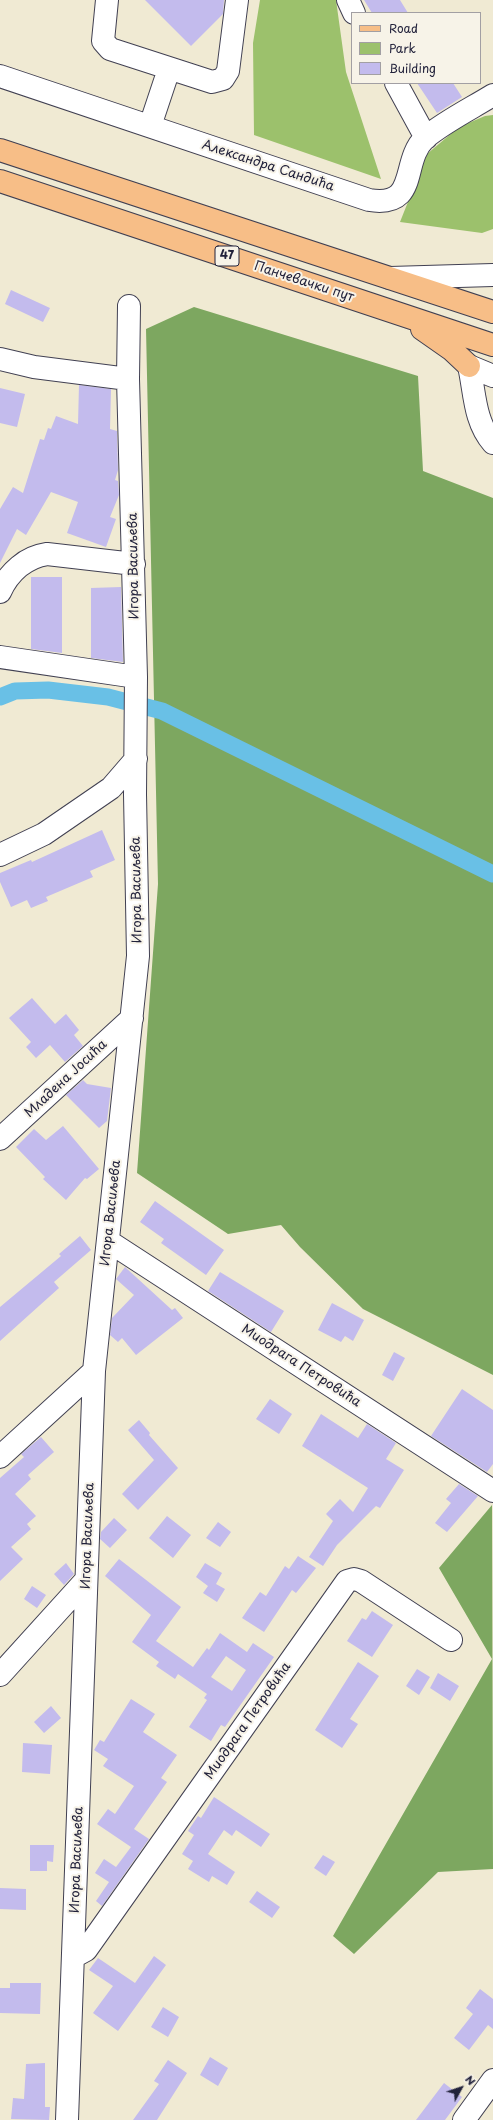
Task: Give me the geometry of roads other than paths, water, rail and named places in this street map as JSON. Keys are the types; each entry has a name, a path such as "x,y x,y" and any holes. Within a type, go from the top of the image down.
{"main road":[{"name":"47","path":"0,150 493,312"},
{"name":"Панчевачки пут","path":"0,181 493,345"},
{"path":"378,307 428,332 452,350 469,366"}],"street":[{"path":"107,0 103,41 110,48 169,69 212,82 223,79 228,71 237,0"},
{"path":"348,0 354,12"},
{"path":"150,126 169,69"},
{"name":"Александра Сандића","path":"0,76 369,200 380,202 391,200 400,194 406,185 414,155 426,138 493,95"},
{"path":"397,84 426,138"},
{"path":"390,278 493,275"},
{"name":"Игора Васиљева","path":"67,2120 75,1956 86,1580 94,1371 138,956 134,564 128,379 129,306"},
{"path":"0,359 34,367 128,379"},
{"path":"469,366 493,376"},
{"path":"469,366 475,407 480,423 493,443"},
{"path":"0,592 5,580 23,563 34,556 47,554 134,564"},
{"path":"0,657 136,682"},
{"path":"0,855 44,834 111,788 136,759"},
{"name":"Младена Јосића","path":"0,1140 132,1018"},
{"name":"Миодрага Петровића","path":"108,1241 493,1491"},
{"path":"0,1457 94,1371"},
{"name":"Миодрага Петровића","path":"75,1956 86,1950 347,1581 354,1579 361,1582 451,1640"},
{"path":"0,1675 86,1580"},
{"path":"464,2120 493,2080"}],"waterway":[{"path":"0,697 15,691 48,690 108,697 162,711 493,874"}]}
